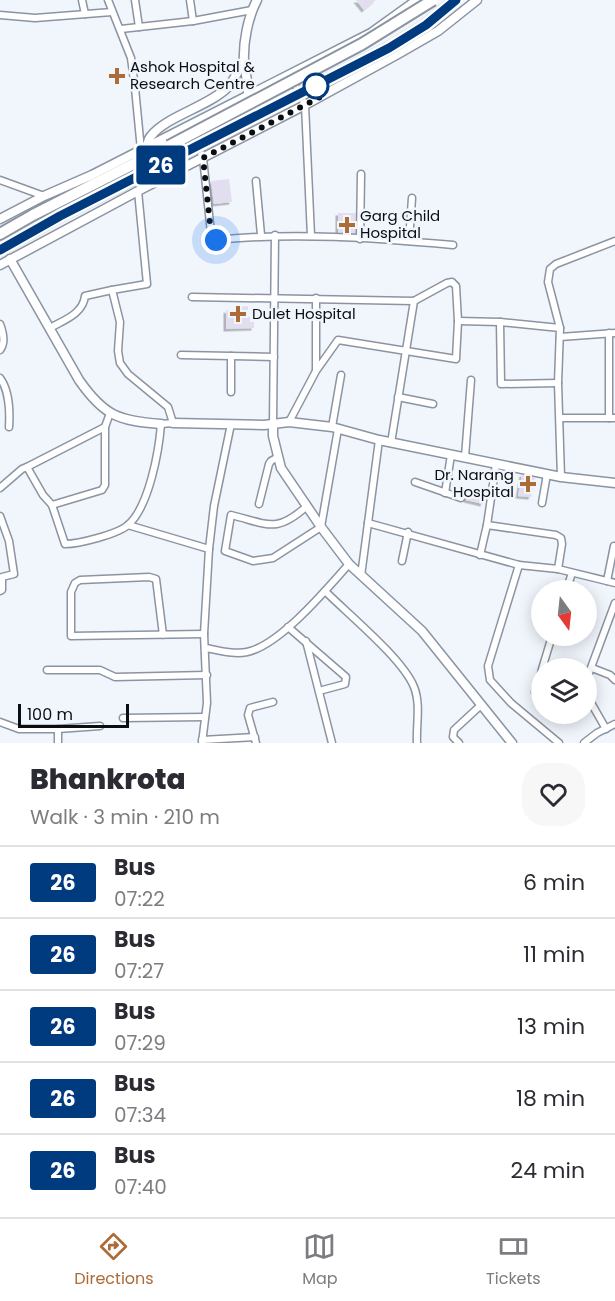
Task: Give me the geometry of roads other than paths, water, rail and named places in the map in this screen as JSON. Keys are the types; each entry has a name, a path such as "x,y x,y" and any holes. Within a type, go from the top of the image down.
{"highway":[{"path":"0,234 144,152 169,146 362,44 433,0"},
{"path":"0,250 60,216 389,48 426,25 456,0"},
{"path":"148,171 164,177"}],"street":[{"path":"82,0 85,14"},
{"path":"108,0 121,29 130,58 144,152"},
{"path":"135,0 139,27"},
{"path":"190,0 193,21"},
{"path":"248,96 244,60 252,10 257,0"},
{"path":"0,219 44,196 144,152 189,126 371,33 417,0"},
{"path":"0,265 305,105 438,31 477,0"},
{"path":"121,29 193,21 252,10"},
{"path":"0,15 35,18 112,12"},
{"path":"144,152 152,134 177,117 210,101 228,87 244,60"},
{"path":"290,74 305,105 310,236"},
{"path":"189,126 203,158 212,238 216,240 275,235 453,245"},
{"path":"360,239 361,174"},
{"path":"0,180 44,196"},
{"path":"256,181 261,235"},
{"path":"50,328 80,310 84,305 85,296 147,284 138,191"},
{"path":"409,241 412,198"},
{"path":"275,235 273,436 281,468 349,564 422,631 512,743"},
{"path":"561,477 558,383 560,328 548,282 550,269 556,264 615,241"},
{"path":"10,259 84,388 110,414 129,422 161,424 289,422 335,428 391,443 561,477 615,483"},
{"path":"192,297 414,301 447,283 452,282 456,286 458,321 456,359 338,340 316,371 289,422"},
{"path":"112,290 120,322 117,351 120,363 128,374 168,406 173,423"},
{"path":"316,298 316,371"},
{"path":"391,443 414,301"},
{"path":"458,321 500,322 560,328"},
{"path":"500,322 501,384 558,383"},
{"path":"0,324 3,347 0,350"},
{"path":"560,338 612,333 612,418 560,418"},
{"path":"181,355 274,357"},
{"path":"231,356 231,392"},
{"path":"307,506 282,525 270,525 231,515 225,551 252,561 273,558 321,527 341,375"},
{"path":"0,378 4,383 10,413 9,427"},
{"path":"465,458 471,380"},
{"path":"398,397 433,404"},
{"path":"52,505 102,490 105,485 105,427 110,414"},
{"path":"27,467 34,482 52,505 65,544 114,532 128,525 140,508 153,472 161,424"},
{"path":"231,424 214,506 209,549 204,634 207,675 202,742 256,740 248,715 250,708 273,702"},
{"path":"0,488 22,469 105,427"},
{"path":"361,576 379,440"},
{"path":"445,493 451,455"},
{"path":"260,504 269,464 271,460 278,457"},
{"path":"480,555 496,464"},
{"path":"542,504 547,474"},
{"path":"415,482 461,498"},
{"path":"0,516 9,542 14,574 2,577 2,590 0,591"},
{"path":"368,523 408,532 519,565 558,569 615,583"},
{"path":"128,525 209,549"},
{"path":"487,525 556,535 561,538 558,569"},
{"path":"402,561 408,532"},
{"path":"608,581 614,546"},
{"path":"205,648 233,653 260,648 288,627 349,564"},
{"path":"519,565 488,666 490,680 511,703 559,743"},
{"path":"570,580 572,573"},
{"path":"163,635 156,579 149,577 80,580 75,583 71,592 70,636 163,635 204,634"},
{"path":"325,591 395,659 414,687 418,703 417,743"},
{"path":"596,658 615,603"},
{"path":"288,627 346,678 345,684 319,691"},
{"path":"306,641 332,743"},
{"path":"47,670 100,670 115,677 207,675"},
{"path":"597,670 610,675 615,680"},
{"path":"459,743 453,740 454,730 481,705"},
{"path":"597,713 606,729"},
{"path":"123,718 205,717"},
{"path":"0,722 19,729 100,726"},
{"path":"584,743 615,724"},
{"path":"57,743 58,729"}],"place":[{"name":"Ashok Hospital & Research Centre","path":"117,76"},
{"name":"Garg Child Hospital","path":"347,225"},
{"name":"Dulet Hospital","path":"238,314"},
{"name":"Dr. Narang Hospital","path":"528,484"}]}
